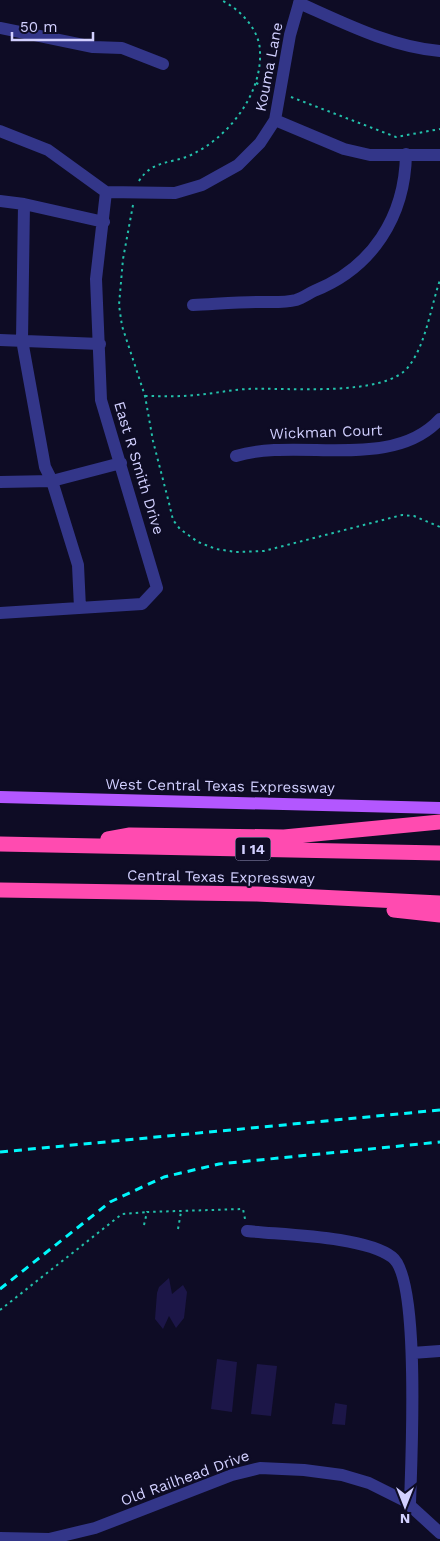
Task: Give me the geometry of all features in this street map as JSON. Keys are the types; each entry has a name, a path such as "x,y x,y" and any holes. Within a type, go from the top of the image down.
{"highway":[{"path":"66,845 130,836 284,837 440,822"},
{"name":"Central Texas Expressway","path":"0,844 440,853"},
{"name":"Central Texas Expressway","path":"0,890 256,894 440,903"},
{"path":"256,894 316,904 440,915"}],"main road":[{"name":"West Central Texas Expressway","path":"0,797 440,808"}],"street":[{"path":"300,1 339,21 413,49 440,52"},
{"name":"Kouma Lane","path":"106,192 135,194 175,193 220,177 238,165 260,142 275,120 290,35 300,1"},
{"path":"0,28 93,47 122,48 162,64"},
{"path":"275,120 344,149 370,155 440,155"},
{"path":"0,131 48,150 106,192"},
{"path":"193,305 269,303 298,299 344,276 364,261 390,224 401,197 406,176 406,154"},
{"name":"East R Smith Drive","path":"0,613 142,604 157,588 122,463 101,400 96,279 106,192"},
{"path":"0,201 24,204 104,222"},
{"path":"24,204 22,340 45,467 52,481 78,565 80,608"},
{"path":"0,340 100,344"},
{"name":"Wickman Court","path":"236,456 250,452 284,449 380,448 410,441 434,426 440,419"},
{"path":"0,482 52,481 122,463"},
{"path":"247,1231 348,1241 375,1248 393,1257 400,1267 407,1299 412,1353 413,1420 410,1504"},
{"path":"412,1353 440,1351"},
{"name":"Old Railhead Drive","path":"0,1538 49,1539 95,1528 232,1475 260,1468 304,1470 342,1476 369,1483 410,1504 440,1533"}],"path":[{"path":"220,0 237,10 247,20 258,40 261,62 256,83 247,104 224,131 203,149 151,167 139,181 123,259 119,305 122,326 145,396 152,441 173,520 180,529 198,542 216,549 236,552 264,551 402,514 414,516 440,527"},
{"path":"256,83 396,137 440,129"},
{"path":"145,396 196,395 249,389 338,388 384,381 402,374 410,366 423,336 440,280"},
{"path":"0,1310 122,1214 243,1209 247,1231"},
{"path":"178,1230 181,1211"},
{"path":"144,1225 147,1212"}],"building":[{"path":"169,1278 172,1294 183,1285 187,1292 184,1318 176,1328 169,1316 163,1329 155,1319 157,1293 159,1287"},
{"path":"217,1359 237,1362 232,1412 211,1409"},
{"path":"257,1364 277,1366 271,1416 251,1414"},
{"path":"335,1403 347,1405 345,1425 332,1424"}],"railway":[{"path":"0,1152 440,1110"},
{"path":"0,1289 110,1202 164,1177 219,1164 440,1142"}]}
